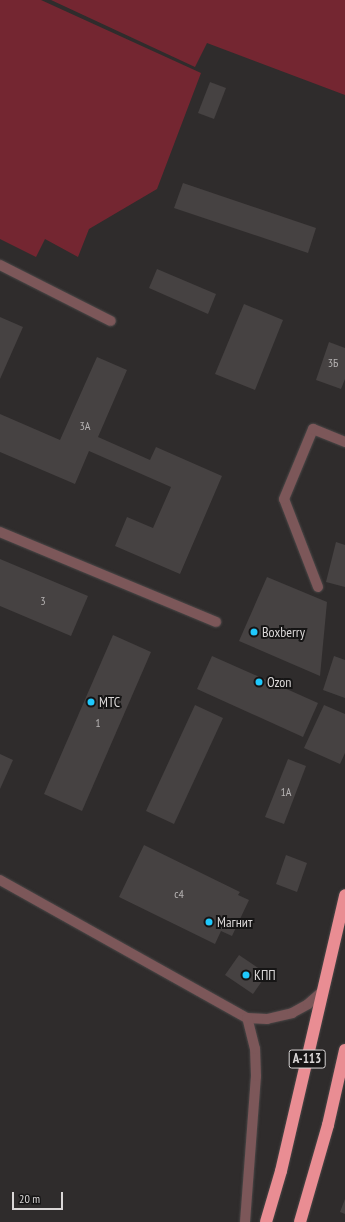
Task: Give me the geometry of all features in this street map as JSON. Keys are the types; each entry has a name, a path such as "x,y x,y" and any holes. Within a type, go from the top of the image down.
{"highway":[{"name":"А-113","path":"266,1222 281,1171 345,895"},
{"name":"А-113","path":"300,1222 328,1125 343,1065 345,1050"}],"street":[{"path":"0,265 111,321"},
{"path":"318,587 284,499 313,429 345,442"},
{"path":"0,532 216,622"},
{"path":"0,880 247,1018 267,1019 292,1013 308,1004 323,991"},
{"path":"245,1222 256,1076 255,1049 247,1018"}],"shaded area":[{"path":"0,0 41,0 201,73 157,189 89,229 78,257 45,239 36,257 0,239"},
{"path":"51,0 345,0 345,95 207,43 195,67"}],"building":[{"path":"210,82 226,88 214,119 198,113"},
{"path":"183,183 316,228 308,253 174,208"},
{"path":"157,269 216,294 208,314 149,288"},
{"path":"244,304 283,320 255,390 215,374"},
{"path":"0,317 23,327 0,379"},
{"path":"329,342 345,348 345,379 341,389 316,380"},
{"path":"97,357 127,370 98,437 150,460 156,447 222,476 180,574 115,546 127,517 153,528 171,487 89,451 75,484 0,452 0,414 60,440"},
{"path":"336,542 345,545 345,587 326,582"},
{"path":"0,559 88,596 71,636 0,606"},
{"path":"267,577 327,602 320,676 239,641"},
{"path":"113,635 151,652 82,811 44,794"},
{"path":"212,656 318,703 303,737 197,689"},
{"path":"334,656 345,660 345,698 323,690"},
{"path":"195,705 223,718 174,824 146,811"},
{"path":"324,705 345,714 345,753 340,764 304,748"},
{"path":"0,754 13,760 0,789"},
{"path":"288,759 306,766 284,824 265,817"},
{"path":"144,845 240,892 238,895 249,900 232,936 221,931 215,944 119,897"},
{"path":"286,855 307,863 297,892 276,884"},
{"name":"КПП","path":"239,955 267,974 253,994 225,975"},
{"path":"345,1199 345,1214 340,1212"}],"place":[{"name":"Boxberry","path":"254,632"},
{"name":"Ozon","path":"259,682"},
{"name":"МТС","path":"91,702"},
{"name":"Магнит","path":"209,922"},
{"name":"КПП","path":"246,975"}]}
